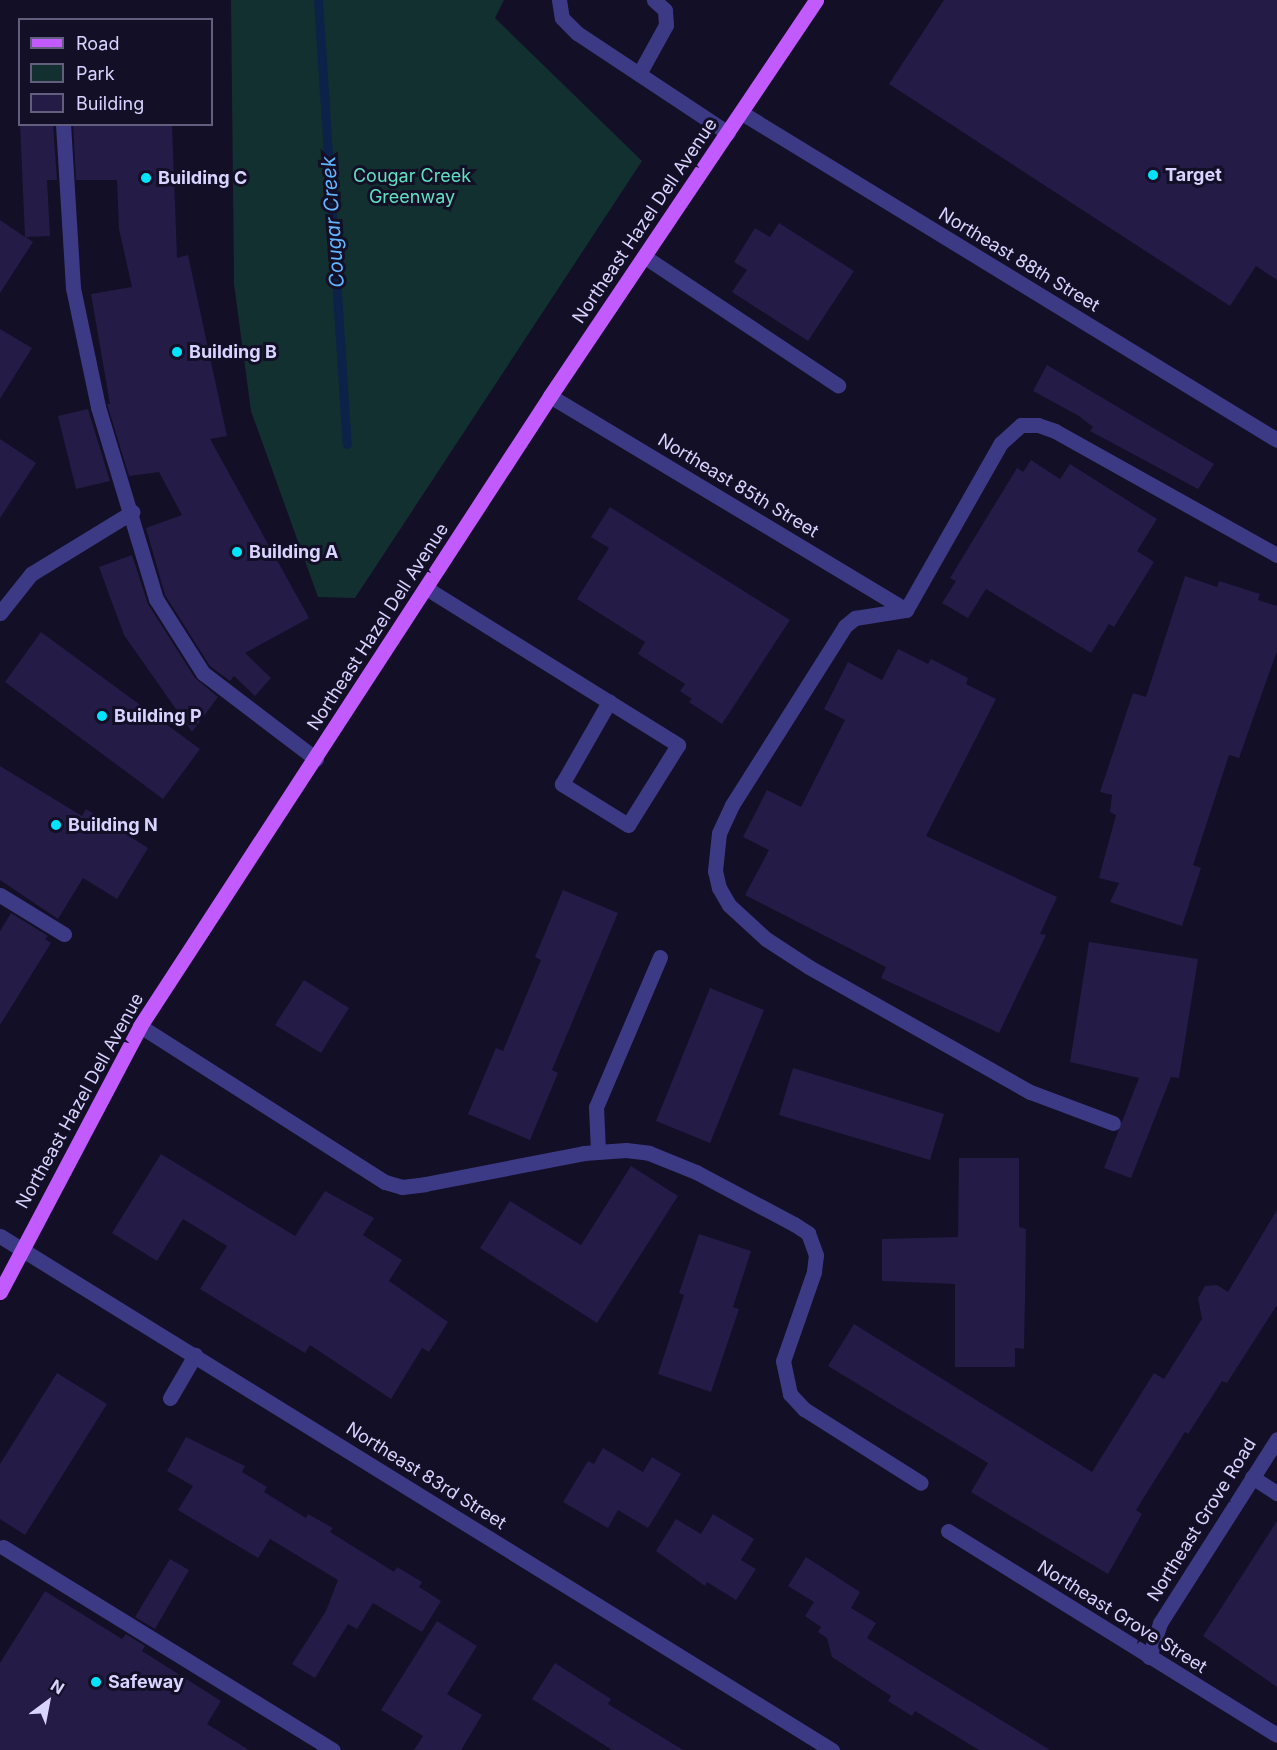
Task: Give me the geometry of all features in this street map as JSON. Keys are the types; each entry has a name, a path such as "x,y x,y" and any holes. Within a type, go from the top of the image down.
{"main road":[{"name":"Northeast Hazel Dell Avenue","path":"0,1292 140,1026 316,759 550,396 816,0"}],"street":[{"path":"559,0 562,18 577,33 728,134"},
{"path":"639,74 666,25 665,10 654,0"},
{"name":"Northeast 88th Street","path":"742,113 1277,440"},
{"path":"63,126 73,288 98,407 132,512 156,598 203,673 316,759"},
{"path":"645,257 838,385"},
{"name":"Northeast 85th Street","path":"550,396 906,610"},
{"path":"1113,1123 1030,1092 808,967 766,939 729,905 719,888 715,871 719,833 732,805 834,641 855,618 906,610 1001,443 1021,425 1038,424 1055,431 1277,555"},
{"path":"0,613 31,574 132,512"},
{"path":"426,588 609,702 678,745 628,825 562,784 609,702"},
{"path":"0,896 64,934"},
{"path":"598,1151 596,1107 660,957"},
{"path":"140,1026 385,1182 402,1187 470,1178 598,1151 649,1153 739,1193 808,1233 816,1255 814,1272 783,1361 790,1394 804,1409 921,1483"},
{"name":"Northeast 83rd Street","path":"0,1236 832,1750"},
{"path":"170,1398 195,1355"},
{"name":"Northeast Grove Road","path":"1149,1657 1160,1623 1277,1439"},
{"path":"1252,1477 1277,1493"},
{"name":"Northeast Grove Street","path":"948,1531 1277,1735"},
{"path":"1,1548 333,1750"}],"green space":[{"name":"Cougar Creek Greenway","path":"231,0 504,0 495,18 642,161 355,598 318,597 251,411 234,284"}],"building":[{"name":"Target","path":"944,0 1277,0 1277,280 1256,266 1230,306 889,84"},
{"path":"20,126 53,126 57,180 47,180 50,236 26,237 33,242 0,293 0,220 25,237"},
{"path":"73,126 172,126 177,258 188,255 227,436 210,439 309,618 245,653 271,678 255,696 234,676 230,681 210,666 165,595 146,528 182,515 159,472 129,476 107,404 110,404 91,294 132,287 119,229 117,180 76,180"},
{"path":"779,223 854,271 808,341 732,292 747,270 734,262 755,228 770,237"},
{"path":"0,329 32,348 0,399"},
{"path":"1047,365 1214,464 1198,489 1090,431 1093,427 1079,416 1033,391"},
{"path":"88,409 110,481 76,489 58,416"},
{"path":"0,439 36,463 0,518"},
{"path":"1031,460 1060,479 1070,464 1157,519 1137,551 1154,562 1114,627 1109,624 1091,653 986,589 968,618 942,603 956,581 950,578 1017,468 1023,472"},
{"path":"610,507 790,620 722,724 689,702 692,699 680,691 685,684 638,654 645,642 577,599 609,548 591,537"},
{"path":"132,555 148,604 195,678 218,697 192,732 124,635 99,567"},
{"path":"1185,576 1217,587 1219,581 1260,594 1258,600 1277,606 1277,651 1239,758 1229,755 1193,865 1201,868 1182,926 1110,902 1119,883 1099,878 1116,815 1110,812 1112,795 1100,792 1133,693 1146,697"},
{"name":"Building P","path":"41,632 200,749 163,799 5,682"},
{"path":"898,649 928,664 931,659 968,678 966,684 996,699 926,836 1057,897 1040,934 1046,935 999,1033 881,978 886,967 745,895 769,850 743,837 767,790 801,807 845,720 824,709 848,662 882,680"},
{"name":"Building N","path":"0,766 82,816 86,809 148,848 117,899 83,878 58,919 0,880"},
{"path":"563,890 618,913 552,1070 558,1073 530,1140 468,1114 496,1048 503,1051 541,960 535,957"},
{"path":"11,913 48,936 45,939 51,943 0,1025 0,931"},
{"path":"1089,942 1198,959 1179,1078 1171,1077 1131,1178 1104,1168 1139,1078 1070,1062"},
{"path":"304,980 349,1008 321,1053 275,1025"},
{"path":"710,988 764,1010 710,1143 656,1121"},
{"path":"793,1068 944,1114 930,1160 779,1115"},
{"path":"161,1154 295,1236 325,1191 374,1218 363,1235 402,1260 389,1281 448,1322 429,1352 422,1348 391,1399 310,1345 305,1353 200,1289 227,1246 183,1219 157,1261 112,1233"},
{"path":"959,1158 1019,1158 1019,1227 1026,1229 1025,1299 1024,1349 1015,1348 1015,1367 955,1367 955,1284 882,1281 882,1239 958,1237"},
{"path":"631,1166 678,1196 597,1323 480,1248 510,1201 581,1245"},
{"path":"1277,1210 1277,1305 1227,1383 1222,1381 1188,1434 1185,1432 1136,1510 1142,1514 1108,1574 971,1492 988,1463 828,1366 854,1324 1092,1472 1154,1373 1164,1379 1202,1319 1198,1298 1205,1286 1217,1285 1228,1292"},
{"path":"699,1234 751,1251 733,1307 739,1309 711,1392 658,1374 684,1295 679,1293"},
{"path":"57,1373 107,1404 25,1535 0,1519 0,1464"},
{"path":"186,1437 245,1466 242,1472 267,1487 264,1492 306,1518 308,1514 333,1528 330,1532 394,1572 397,1567 422,1582 419,1587 441,1601 422,1632 373,1603 357,1629 348,1624 315,1678 292,1664 326,1611 338,1580 270,1539 258,1558 178,1510 193,1486 167,1471"},
{"path":"603,1448 643,1472 652,1457 681,1474 648,1528 618,1510 608,1528 563,1502 588,1461 594,1464"},
{"path":"713,1514 754,1539 741,1560 756,1569 736,1600 707,1582 705,1586 656,1551 676,1519 701,1534"},
{"path":"1277,1521 1277,1687 1203,1636"},
{"path":"806,1557 860,1592 851,1608 876,1623 867,1638 1050,1750 979,1750 915,1711 912,1716 888,1701 891,1696 832,1657 827,1638 818,1632 821,1627 805,1616 814,1602 788,1586"},
{"path":"170,1559 189,1570 155,1629 135,1617"},
{"name":"Safeway","path":"45,1591 122,1639 126,1634 145,1646 142,1651 221,1701 207,1724 249,1750 0,1750 0,1663"},
{"path":"437,1621 477,1646 447,1694 482,1715 461,1750 414,1750 423,1736 381,1710"},
{"path":"555,1663 611,1699 608,1704 683,1750 612,1750 532,1699"}],"waterway":[{"name":"Cougar Creek","path":"318,0 347,444"}],"place":[{"name":"Target","path":"1153,175"},
{"name":"Building C","path":"146,178"},
{"name":"Building B","path":"177,352"},
{"name":"Building A","path":"237,552"},
{"name":"Building P","path":"102,716"},
{"name":"Building N","path":"56,825"},
{"name":"Safeway","path":"96,1682"}]}
